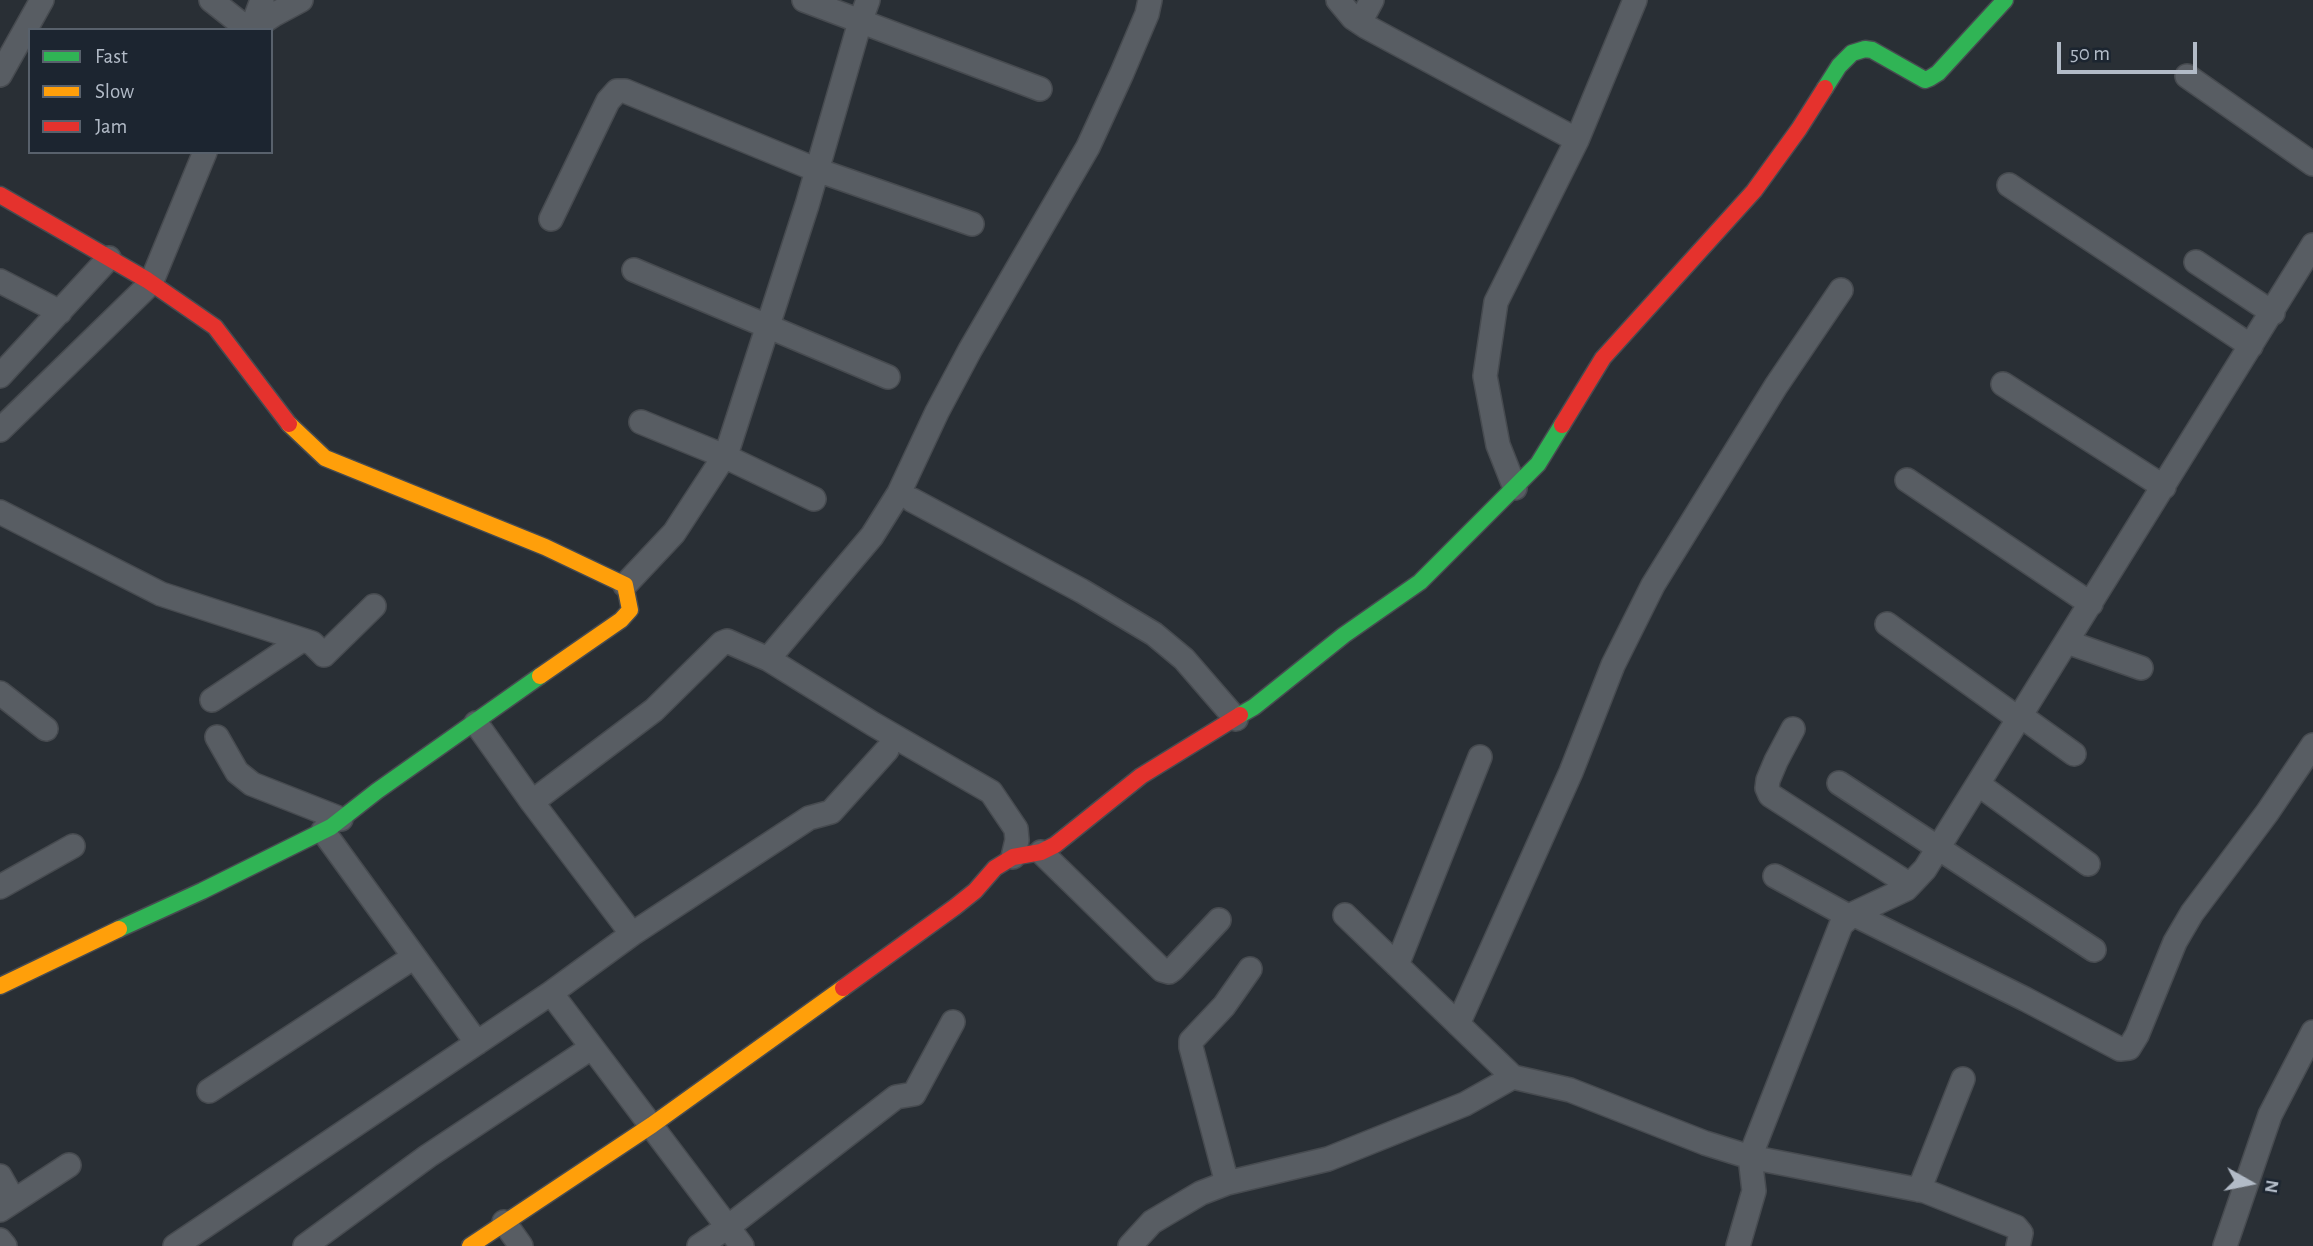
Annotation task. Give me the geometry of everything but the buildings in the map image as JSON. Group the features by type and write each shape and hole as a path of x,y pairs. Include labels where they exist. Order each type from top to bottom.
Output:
{"street":[{"path":"0,75 43,0"},
{"path":"211,0 247,28"},
{"path":"251,28 262,0"},
{"path":"253,28 301,0"},
{"path":"804,0 1040,89"},
{"path":"625,585 674,533 724,456 817,170 868,0"},
{"path":"768,659 872,536 900,493 937,412 970,350 1088,147 1147,14 1150,0"},
{"path":"1338,0 1353,18 1577,141"},
{"path":"1360,22 1372,0"},
{"path":"1515,488 1498,445 1485,376 1496,302 1577,141 1635,0"},
{"path":"470,1246 652,1125 955,907 975,891 995,868 1013,857 1041,852 1055,845 1141,776 1236,719 1344,635 1420,582 1538,464 1603,358 1754,191 1799,129 1839,66 1852,53 1872,50 1925,79 1930,78 1938,73 2005,0"},
{"path":"2186,76 2313,164"},
{"path":"551,219 608,101 617,91 625,91 817,170 972,224"},
{"path":"0,430 151,283 204,154"},
{"path":"2009,185 2251,346"},
{"path":"0,195 151,283 215,327 293,429 325,458 545,547 625,585"},
{"path":"1738,1246 1754,1191 1750,1157 1841,925 1851,916 1906,889 1926,869 2313,245"},
{"path":"4,366 60,312 109,258"},
{"path":"2196,262 2273,313"},
{"path":"634,270 888,377"},
{"path":"0,281 60,312"},
{"path":"1458,1024 1571,772 1613,665 1653,585 1776,386 1841,290"},
{"path":"2003,384 2164,486"},
{"path":"641,422 724,456 814,499"},
{"path":"1907,480 2091,604"},
{"path":"912,500 1082,591 1154,634 1184,659 1236,719"},
{"path":"0,512 161,594 312,643 324,655 374,606"},
{"path":"0,986 202,891 332,825 621,620 630,610 625,585"},
{"path":"1887,624 2074,754"},
{"path":"212,700 302,640"},
{"path":"532,802 654,710 727,641 768,659 991,792 1016,829 1017,840 1013,857"},
{"path":"2067,642 2141,668"},
{"path":"0,692 46,729"},
{"path":"475,723 632,934"},
{"path":"1793,729 1768,780 1770,795 1910,885"},
{"path":"217,737 237,772 252,784 332,825 414,957 477,1043"},
{"path":"1775,876 1851,916 2025,999 2120,1049 2129,1048 2137,1035 2175,942 2192,913 2267,813 2313,745"},
{"path":"175,1246 551,993 632,934 808,818 831,812 887,750"},
{"path":"1397,965 1480,757"},
{"path":"1839,783 2094,950"},
{"path":"1978,783 2088,863"},
{"path":"0,887 73,846"},
{"path":"1041,852 1162,970 1169,972 1173,969 1219,920"},
{"path":"1345,915 1513,1077 1570,1090 1705,1143 1750,1157 1919,1190 2016,1227 2021,1233 2018,1246"},
{"path":"209,1091 414,957"},
{"path":"1227,1183 1191,1041 1224,1006 1250,969"},
{"path":"551,993 742,1246"},
{"path":"699,1246 729,1227 896,1097 914,1094 953,1022"},
{"path":"2225,1246 2270,1115 2313,1032"},
{"path":"305,1246 428,1156 591,1048"},
{"path":"1130,1246 1152,1222 1201,1193 1227,1183 1328,1159 1465,1104 1513,1077"},
{"path":"1919,1190 1963,1079"},
{"path":"0,1177 7,1205 69,1165"},
{"path":"504,1222 521,1246"},
{"path":"0,1240 5,1246"}],"traffic: fast":[{"path":"1825,88 1839,66 1852,53 1865,49 1872,50 1925,80 1930,78 1938,73 2005,0"},
{"path":"1240,715 1254,707 1344,635 1420,582 1538,464 1562,425"},
{"path":"119,929 331,827 377,791 540,676"}],"traffic: slow":[{"path":"289,424 325,458 545,547 625,585 630,610 621,620 540,676"},
{"path":"0,986 119,929"},
{"path":"470,1246 652,1125 843,988"}],"traffic: jam":[{"path":"1562,425 1603,358 1754,191 1825,88"},
{"path":"0,195 147,280 215,327 289,424"},
{"path":"843,988 955,907 975,891 995,868 1013,857 1041,852 1055,845 1141,776 1240,715"}]}
